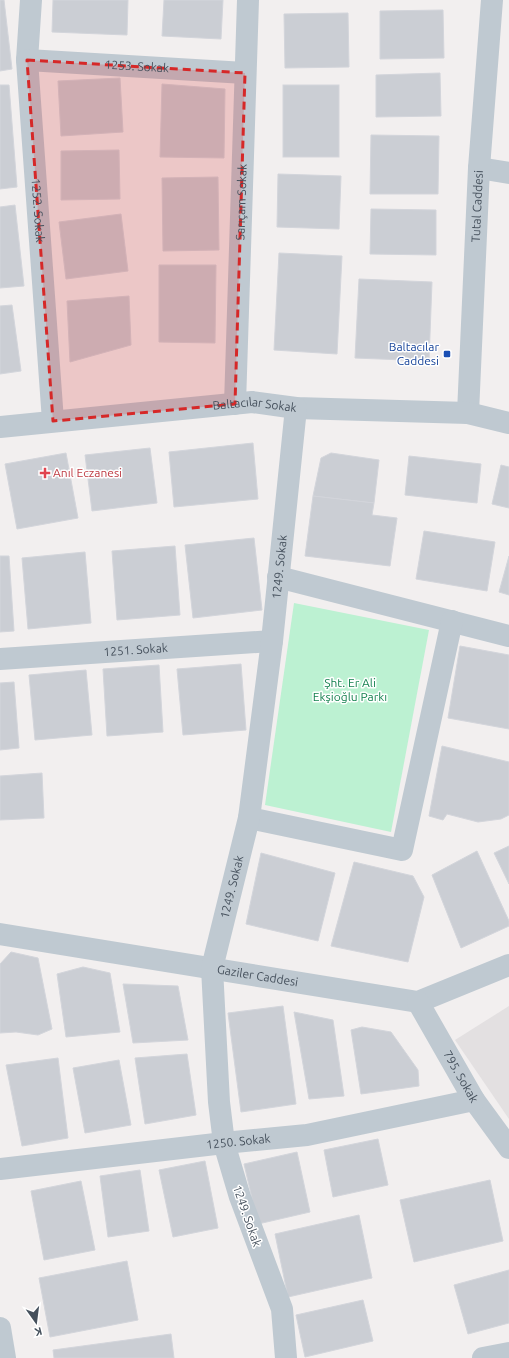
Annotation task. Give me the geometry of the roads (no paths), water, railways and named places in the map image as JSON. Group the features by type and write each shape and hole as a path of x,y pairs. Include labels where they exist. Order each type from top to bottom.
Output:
{"street":[{"name":"1252. Sokak","path":"31,0 27,60 53,421"},
{"name":"Sarıçam Sokak","path":"235,404 248,0"},
{"name":"Tutal Caddesi","path":"468,414 479,168 492,0"},
{"name":"1253. Sokak","path":"27,60 245,74"},
{"path":"479,168 509,173"},
{"name":"Baltacılar Sokak","path":"0,427 252,402 296,408 468,414 509,423"},
{"name":"1249. Sokak","path":"286,1358 282,1309 240,1197 224,1143 219,1102 212,968 249,818 272,641 296,408"},
{"path":"278,577 509,636"},
{"path":"249,818 402,850 452,621"},
{"name":"1251. Sokak","path":"0,659 272,641"},
{"name":"Gaziler Caddesi","path":"0,934 418,1002"},
{"path":"418,1002 509,965"},
{"name":"795. Sokak","path":"418,1002 474,1100 509,1148"},
{"name":"1250. Sokak","path":"0,1169 307,1135 474,1100"},
{"path":"0,1328 5,1358"},
{"path":"483,1358 509,1353"}],"place":[{"name":"Baltacılar Caddesi","path":"447,354"},
{"name":"Anıl Eczanesi","path":"45,473"}],"park label":[{"name":"Şht. Er Ali Ekşioğlu Parkı","path":"350,690"}]}
